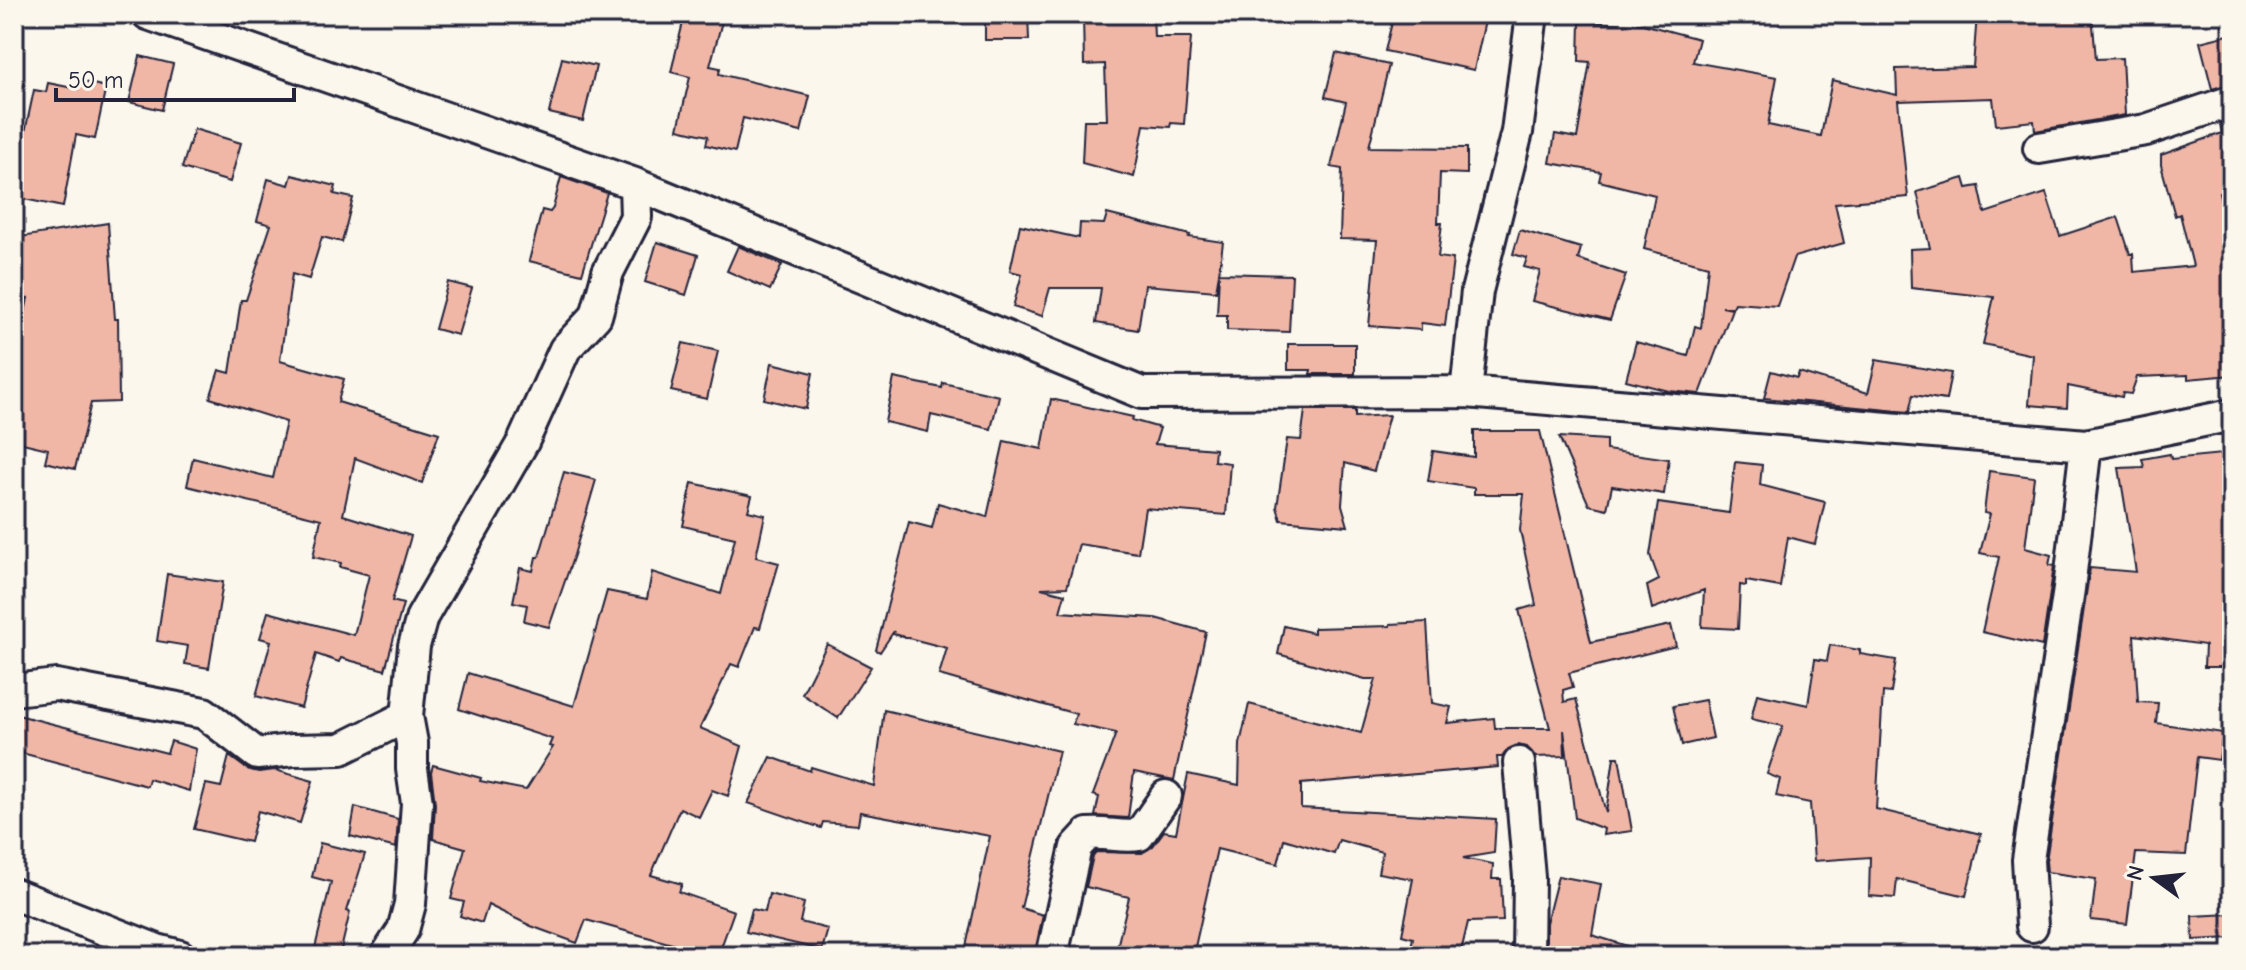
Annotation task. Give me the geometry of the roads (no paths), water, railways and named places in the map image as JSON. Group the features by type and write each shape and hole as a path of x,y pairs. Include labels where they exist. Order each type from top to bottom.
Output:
{"street":[{"path":"148,14 635,184 1142,393 1466,392 2086,445 2232,415"},
{"path":"1466,392 1477,291 1517,132 1532,14"},
{"path":"2039,148 2146,130 2232,101"},
{"path":"386,956 403,930 410,904 417,803 407,716 414,646 422,617 523,442 565,349 596,316 608,272 636,217 635,184"},
{"path":"2032,926 2028,860 2069,589 2086,445"},
{"path":"14,690 56,685 204,713 257,754 341,749 407,716"},
{"path":"1519,763 1529,877 1528,956"},
{"path":"1052,956 1076,847 1088,834 1107,832 1126,838 1139,835 1166,796"},
{"path":"14,894 157,950 180,956"}]}
